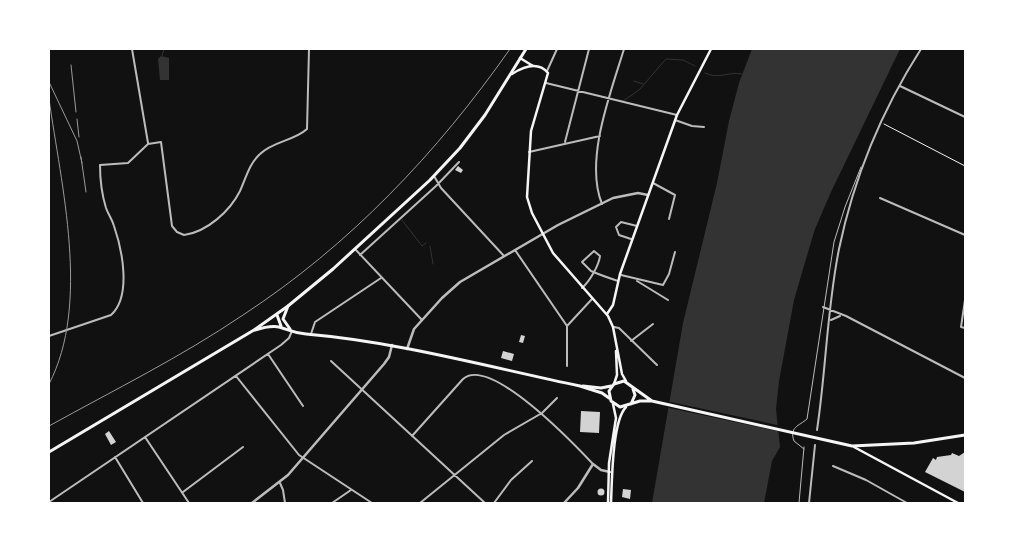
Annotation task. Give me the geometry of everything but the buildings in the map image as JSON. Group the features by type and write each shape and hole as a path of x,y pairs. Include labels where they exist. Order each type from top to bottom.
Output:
{"main road":[{"path":"49,452 254,330 288,306 355,249 434,176 473,132 526,49"},
{"path":"607,314 614,305 620,274 675,120 711,49"},
{"path":"519,60 526,66"},
{"path":"519,60 547,71 549,74 534,120 529,152 527,197 543,235 557,258 607,314 613,327 617,375 609,391 609,398"},
{"path":"509,76 526,66 533,66"},
{"path":"284,321 288,306"},
{"path":"277,315 292,331"},
{"path":"277,315 282,326"},
{"path":"254,330 273,325 282,326 292,331 350,338 580,386 602,393 613,404 616,418 610,472 610,503"},
{"path":"616,349 622,374 627,382 652,401"},
{"path":"580,386 601,388 627,382"},
{"path":"610,472 619,420 626,407 634,398 633,388"},
{"path":"630,404 652,401 852,446 958,503"},
{"path":"613,404 626,407"},
{"path":"852,446 914,443 965,435"}],"street":[{"path":"132,49 148,144"},
{"path":"49,336 107,317 116,310 124,292 116,236 105,204 100,165 130,162 148,144 161,142 172,226 182,234 190,234 212,222 231,207 251,166 261,153 299,135 307,128 309,49"},
{"path":"547,71 557,49"},
{"path":"565,142 589,49"},
{"path":"602,204 597,187 595,169 600,136 624,49"},
{"path":"799,503 804,448 794,441 792,433 796,426 807,419 823,307 836,235 880,122 921,49"},
{"path":"546,83 677,115"},
{"path":"899,86 965,117"},
{"path":"675,120 692,126 704,127"},
{"path":"529,152 565,142 600,136"},
{"path":"360,255 438,184 459,162"},
{"path":"817,430 839,249 861,167"},
{"path":"434,176 438,184 504,256"},
{"path":"652,182 675,195 669,219"},
{"path":"407,349 412,333 454,286 562,223 602,204 621,196 641,193 648,195"},
{"path":"880,198 965,235"},
{"path":"632,240 619,235 616,227 621,222 637,226"},
{"path":"355,249 422,320"},
{"path":"515,250 567,326 567,366"},
{"path":"582,288 593,272 600,257 594,250 582,262 593,272 618,281"},
{"path":"620,274 663,285 675,252"},
{"path":"311,334 315,322 381,278"},
{"path":"635,279 668,300"},
{"path":"567,326 592,298"},
{"path":"965,300 960,327 965,328"},
{"path":"823,307 965,378"},
{"path":"830,320 842,316"},
{"path":"632,341 652,324"},
{"path":"613,327 619,328 656,365"},
{"path":"49,502 268,354 287,340 292,331"},
{"path":"252,503 280,482 302,458 387,360 392,346"},
{"path":"268,354 303,406"},
{"path":"331,361 485,503"},
{"path":"412,436 466,376 473,375 490,379 523,398 542,413 600,470 610,472"},
{"path":"236,376 302,458 372,503"},
{"path":"420,503 509,431 542,413 557,398"},
{"path":"145,437 190,503"},
{"path":"809,503 815,444"},
{"path":"182,493 243,447"},
{"path":"115,457 143,503"},
{"path":"494,503 509,483 532,461"},
{"path":"564,503 578,488 593,464"},
{"path":"833,466 866,480 901,502 907,503"},
{"path":"280,482 285,503"},
{"path":"332,503 351,490"}],"path":[{"path":"880,122 965,166"}],"shaded area":[{"path":"752,49 900,49 831,192 815,229 806,259 794,300 779,381 776,409 780,447 772,461 764,503 652,503 683,323 717,183 729,121 739,83"},
{"path":"161,56 169,58 169,80 160,80 158,59"}],"pier":[{"path":"666,401 782,426 782,432 665,407"}],"waterway":[{"path":"162,56 164,49"},
{"path":"616,49 621,50"},
{"path":"619,100 623,101 639,90 666,59 683,60 695,66"},
{"path":"705,73 715,76 742,74"},
{"path":"634,81 643,84"},
{"path":"402,220 422,246 426,243"},
{"path":"430,246 433,264"}],"railway":[{"path":"49,426 172,359 220,330 282,288 320,259 389,195 422,160 453,125 510,49"},
{"path":"71,65 76,112"},
{"path":"49,82 77,141 82,163"},
{"path":"49,99 65,206 71,281 68,318 62,352 49,384"},
{"path":"77,119 79,137"},
{"path":"81,157 86,192"}]}
